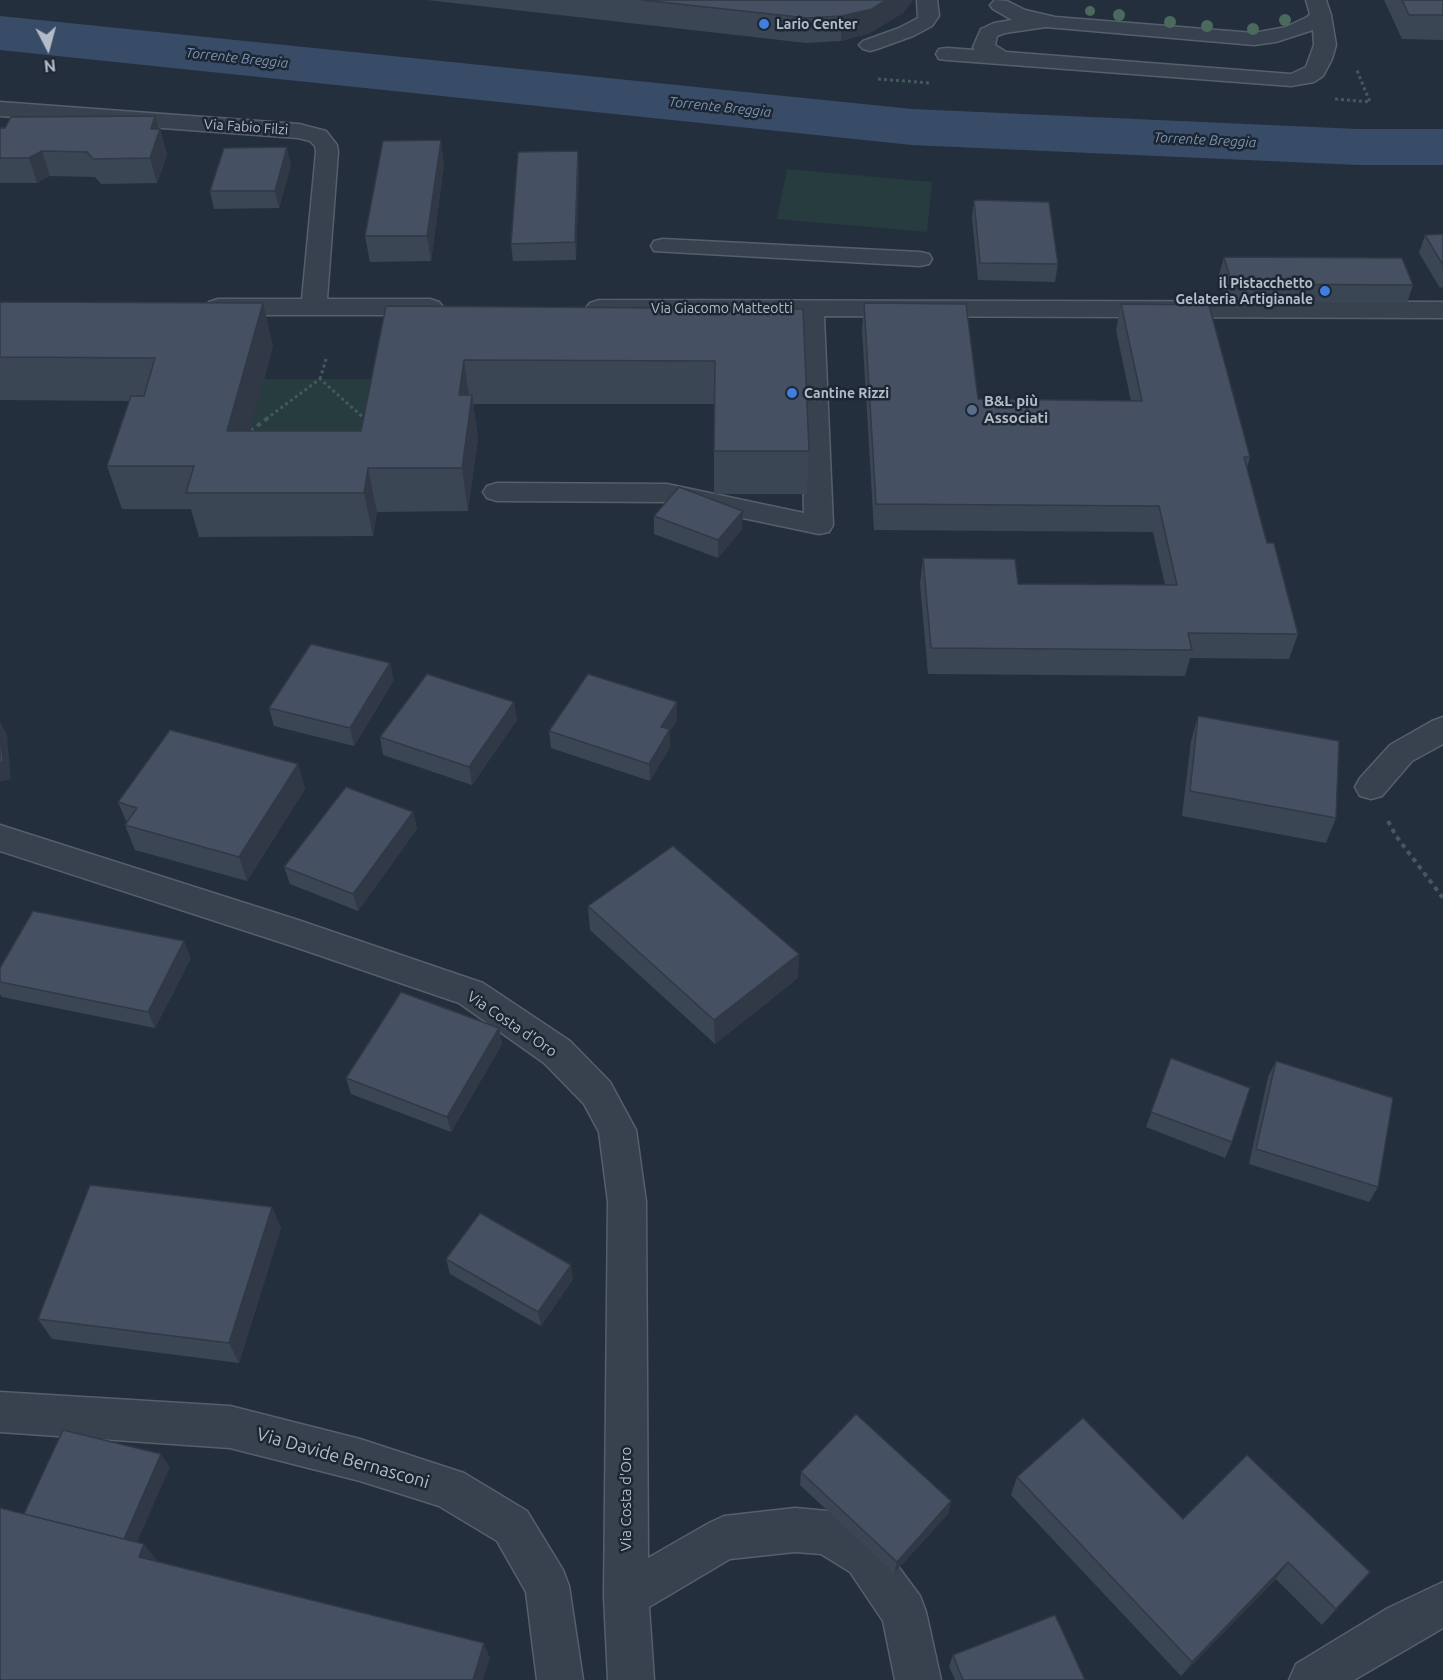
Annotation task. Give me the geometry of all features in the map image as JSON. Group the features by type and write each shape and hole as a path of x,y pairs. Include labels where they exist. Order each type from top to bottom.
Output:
{"street":[{"path":"870,45 906,32 925,22 929,16 927,0"},
{"path":"1006,59 994,56 984,47 1001,2 1018,15 1055,22 1254,39 1280,35 1307,35 1325,45"},
{"path":"1055,22 1019,24 988,33 965,48 947,54 1291,80 1306,77 1315,71 1325,45 1318,7"},
{"path":"1280,35 1304,27 1318,7"},
{"name":"Via Fabio Filzi","path":"0,109 299,131 318,136 326,145 327,152 314,307"},
{"path":"663,246 832,287 920,260"},
{"path":"497,492 667,493 819,525 832,287"},
{"name":"Via Giacomo Matteotti","path":"573,308 832,287 1443,310"},
{"path":"198,307 456,307"},
{"path":"1371,787 1401,753 1443,729"},
{"name":"Via Costa d'Oro","path":"0,838 471,993 557,1052 597,1093 617,1130 627,1202 626,1596"},
{"name":"Via Davide Bernasconi","path":"0,1412 230,1427 360,1460 449,1488 512,1526 547,1586 560,1680"},
{"path":"631,1680 626,1596 724,1538 795,1530 828,1533 865,1557 904,1612 918,1680"},
{"path":"1312,1680 1404,1624 1443,1604"}],"path":[{"path":"320,379 377,430 300,475 250,431 320,379 327,356"},
{"path":"1371,787 1396,836 1443,898"}],"green space":[{"path":"787,169 932,182 927,232 777,219"},
{"path":"264,379 387,379 369,475 239,475"}],"building":[{"path":"642,0 886,0 872,9 842,16 807,18"},
{"path":"1402,0 1443,0 1443,15 1409,15"},
{"path":"155,116 151,129 160,129 150,158 93,159 87,152 42,151 29,158 0,158 0,128 5,128 11,117"},
{"path":"441,140 427,236 365,236 383,141"},
{"path":"287,147 275,191 210,191 224,148"},
{"path":"578,151 575,242 511,244 518,152"},
{"path":"974,200 1049,202 1058,264 980,263"},
{"path":"1443,234 1443,265 1425,235"},
{"path":"1224,257 1402,258 1413,285 1232,284"},
{"path":"0,302 263,303 227,431 361,431 386,306 803,309 809,451 714,451 715,361 464,360 459,395 472,395 462,468 368,468 364,493 186,493 194,466 107,466 131,396 144,396 155,358 0,357"},
{"path":"864,303 966,304 978,399 1142,401 1121,304 1209,305 1250,457 1244,457 1267,543 1274,543 1298,634 1188,633 1192,650 931,648 923,558 1015,559 1018,584 1177,585 1159,506 876,504"},
{"path":"679,487 743,511 718,540 654,516"},
{"path":"311,644 390,663 350,728 269,708"},
{"path":"427,674 514,702 469,767 380,737"},
{"path":"588,674 677,702 661,727 670,729 649,764 549,731"},
{"path":"1198,716 1339,741 1336,818 1190,791"},
{"path":"170,730 298,764 239,857 125,825 137,808 118,802"},
{"path":"0,731 3,762 0,763"},
{"path":"346,787 413,812 353,894 284,867"},
{"path":"673,846 799,954 714,1020 588,906"},
{"path":"33,911 184,941 148,1012 0,982 0,968"},
{"path":"401,992 499,1028 447,1117 346,1078"},
{"path":"1171,1058 1250,1088 1232,1142 1151,1112"},
{"path":"1276,1061 1393,1098 1378,1187 1256,1149"},
{"path":"90,1185 272,1207 229,1343 38,1319"},
{"path":"480,1213 571,1265 538,1312 446,1259"},
{"path":"856,1414 951,1501 897,1562 801,1472"},
{"path":"1083,1418 1183,1519 1247,1455 1370,1572 1336,1609 1288,1562 1192,1662 1017,1477"},
{"path":"63,1430 161,1454 124,1539 24,1514"},
{"path":"0,1508 144,1544 139,1557 484,1643 473,1680 0,1680"},
{"path":"1055,1615 1085,1680 963,1680 953,1655"}],"waterway":[{"name":"Torrente Breggia","path":"0,33 912,127 1358,147 1443,147"}],"place":[{"name":"Lario Center","path":"764,24"},
{"name":"il Pistacchetto Gelateria Artigianale","path":"1325,291"},
{"name":"Cantine Rizzi","path":"792,393"},
{"name":"B&L più Associati","path":"972,410"}]}
